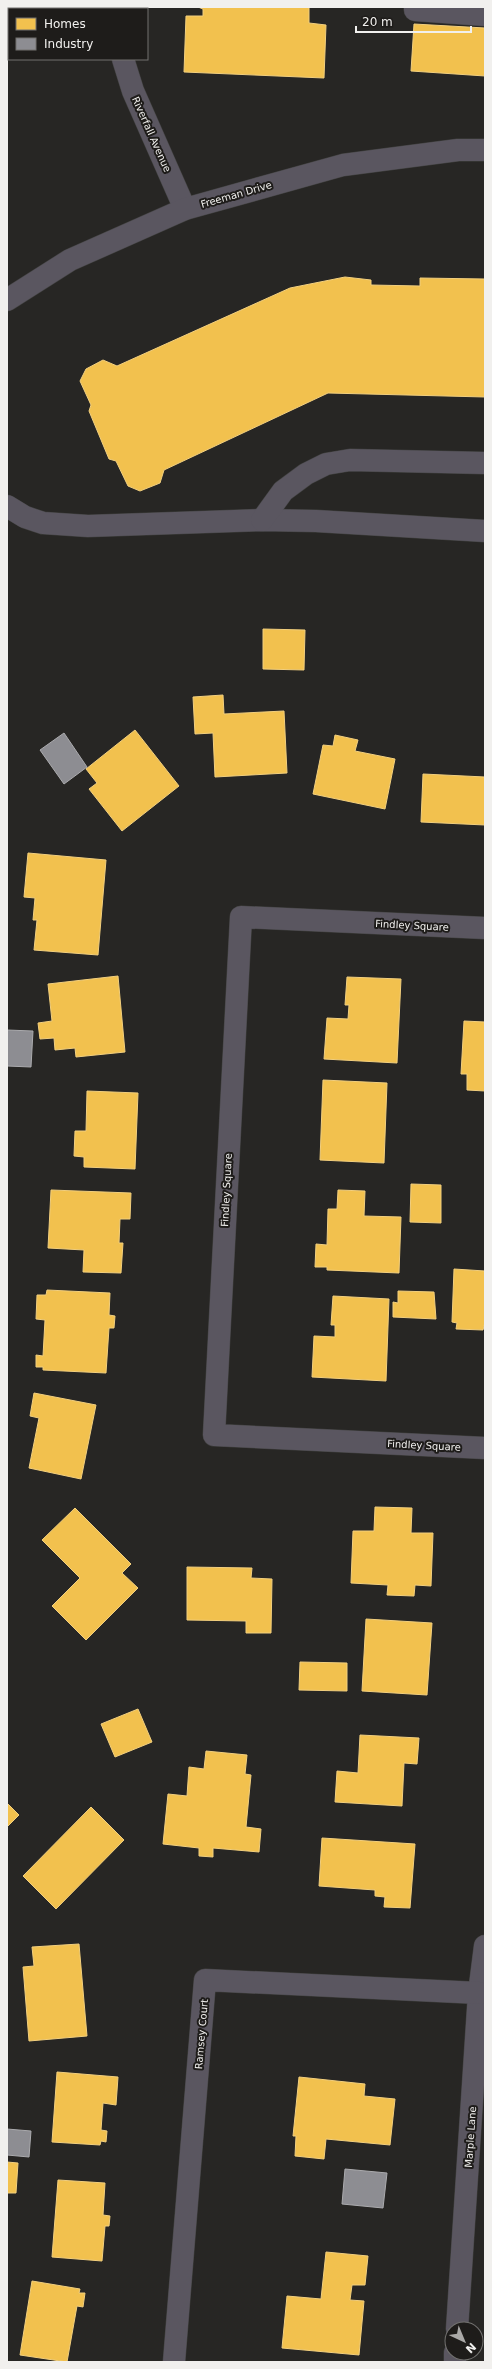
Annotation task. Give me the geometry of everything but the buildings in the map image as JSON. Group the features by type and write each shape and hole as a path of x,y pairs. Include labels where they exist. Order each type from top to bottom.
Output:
{"street":[{"path":"415,7 415,10 485,15"},
{"name":"Riverfall Avenue","path":"123,60 133,91 185,208"},
{"name":"Freeman Drive","path":"7,300 70,260 185,208 343,165 458,150 485,150"},
{"path":"262,520 283,491 306,474 326,464 350,460 485,463"},
{"path":"7,506 25,517 43,523 88,526 262,520 316,521 485,531"},
{"name":"Findley Square","path":"485,928 240,917 214,1435 485,1448"},
{"name":"Marple Lane","path":"458,2321 479,1993 485,1946"},
{"name":"Ramsey Court","path":"174,2362 205,1980 479,1993"}]}
